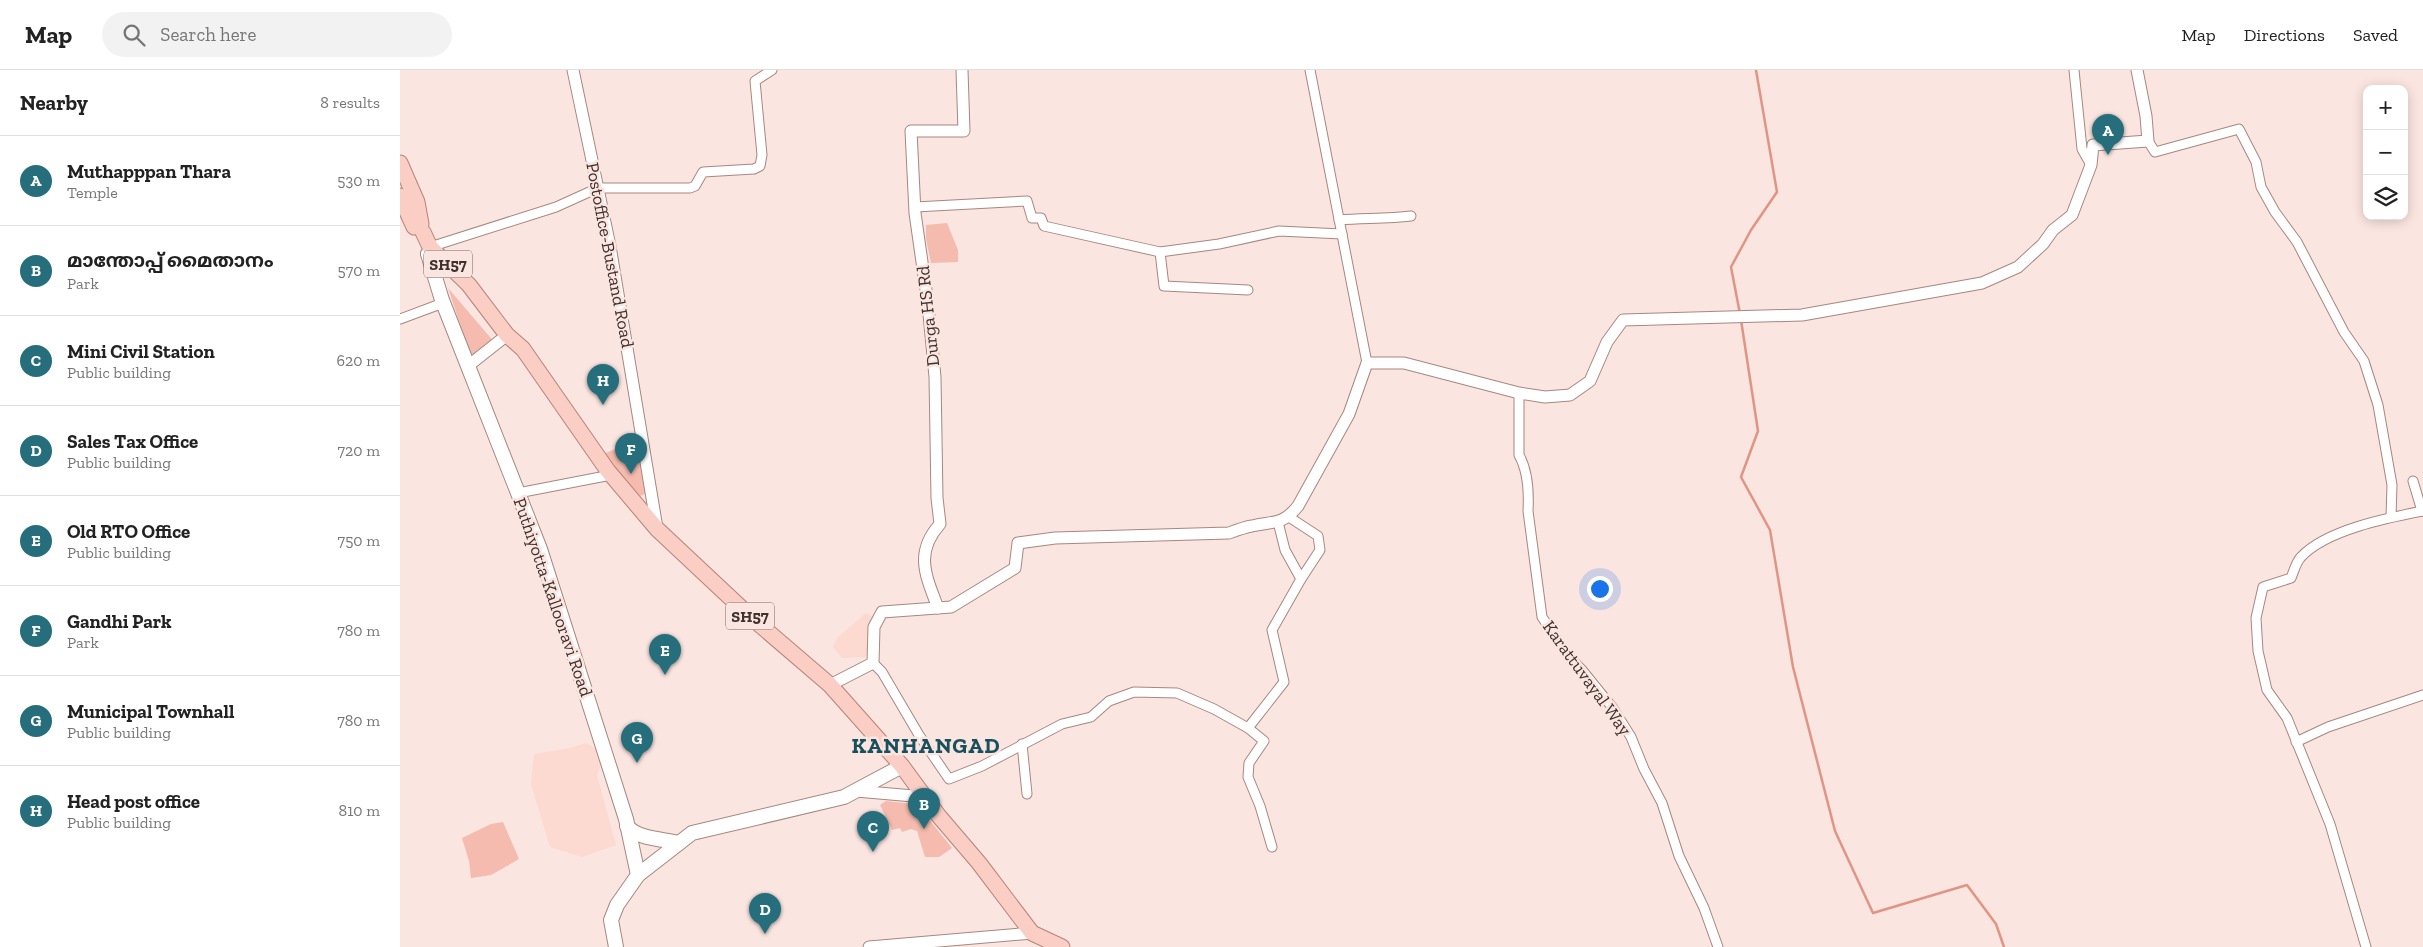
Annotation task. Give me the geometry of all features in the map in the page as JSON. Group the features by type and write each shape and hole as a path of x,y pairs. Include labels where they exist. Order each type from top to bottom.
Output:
{"main road":[{"name":"SH57","path":"400,163 416,202 419,229 431,250 465,293 475,294 507,335 523,349 611,475 657,529 753,618 830,685 902,766 925,798 979,863 1032,933 1062,947"},
{"path":"400,196 419,229"},
{"name":"Puthiyotta-Kallooravi Road","path":"431,250 443,303 518,493 554,592 627,826 638,875"},
{"path":"616,947 610,920 617,905 638,875 692,833 844,797 902,766"},
{"path":"627,826 632,832 643,836 679,843"}],"street":[{"name":"Postoffice-Bustand Road","path":"573,70 625,330 657,529"},
{"path":"431,250 556,208 598,188 690,188 695,186 704,172 754,169 760,166 762,155 755,81 772,70"},
{"name":"Durga HS Rd","path":"938,608 928,581 923,554 930,535 940,524 937,498 934,377 928,304 915,207 911,131 964,131 962,70"},
{"path":"1272,847 1260,806 1248,777 1249,763 1264,741 1248,728 1214,709 1178,693 1134,692 1109,701 1091,718 1062,724 982,766 949,779 919,735 882,672 873,663 874,627 882,612 951,607 1015,568 1018,543 1054,538 1229,533 1252,526 1278,522 1289,517 1298,506 1349,414 1367,364 1310,70"},
{"path":"2074,70 2082,149 2090,165"},
{"path":"2137,70 2146,116 2148,141 2155,152 2240,129 2256,162 2261,187 2275,212 2297,242 2344,332 2364,361 2378,406 2392,485 2391,517"},
{"path":"1367,364 1404,364 1519,393 1545,397 1570,395 1590,381 1607,342 1623,320 1802,315 1982,283 2018,267 2043,244 2053,230 2072,215 2090,165 2093,145 2148,141"},
{"path":"915,207 1027,201 1032,218 1041,218 1044,226 1160,252 1219,244 1279,231 1342,234"},
{"path":"1339,220 1374,216 1386,219 1411,216"},
{"path":"1160,252 1164,286 1248,290"},
{"path":"400,319 443,303"},
{"path":"468,366 507,335"},
{"name":"Karattuvayal Way","path":"1519,393 1519,455 1523,462 1529,495 1528,511 1542,617 1569,657 1612,707 1631,736 1644,769 1662,803 1679,856 1704,908 1718,947"},
{"path":"518,493 611,475"},
{"path":"2366,947 2330,824 2287,718 2267,690 2258,651 2256,618 2263,587 2291,578 2300,558 2330,536 2391,517 2422,511 2413,481"},
{"path":"1248,728 1284,682 1272,630 1320,550 1318,536 1289,517"},
{"path":"1278,522 1285,550 1301,579"},
{"path":"830,685 873,663"},
{"path":"2296,742 2328,727 2423,696"},
{"path":"1022,744 1027,794"},
{"path":"856,790 925,798"},
{"path":"869,947 1032,933"}],"shaded area":[{"path":"947,223 958,250 958,262 931,263 926,239 926,225"},
{"path":"448,288 495,343 471,357"},
{"path":"638,440 645,494 640,496 603,454"},
{"path":"866,613 872,616 866,657 842,658 833,647 837,638"},
{"path":"586,743 605,754 597,775 616,845 582,857 550,847 531,784 534,754 570,748"},
{"path":"886,801 913,804 924,813 952,848 939,857 925,857 917,831 911,829 902,832 900,828 892,830 880,805"},
{"path":"503,822 519,859 491,875 471,878 469,861 462,838 491,824"}],"waterway":[{"path":"1740,314 1731,267 1751,230 1777,192 1756,70"},
{"path":"1741,320 1758,431 1741,477 1770,530 1793,667 1835,831 1873,913 1967,885 1996,924 2004,947"}],"place":[{"name":"Muthapppan Thara","path":"2108,155"},
{"name":"Head post office","path":"603,405"},
{"name":"Gandhi Park","path":"631,474"},
{"name":"Old RTO Office","path":"665,675"},
{"name":"Municipal Townhall","path":"637,763"},
{"name":"മാന്തോപ്പ് മൈതാനം","path":"924,829"},
{"name":"Mini Civil Station","path":"873,852"},
{"name":"Sales Tax Office","path":"765,934"}],"district":[{"name":"KANHANGAD","path":"926,745"}]}
